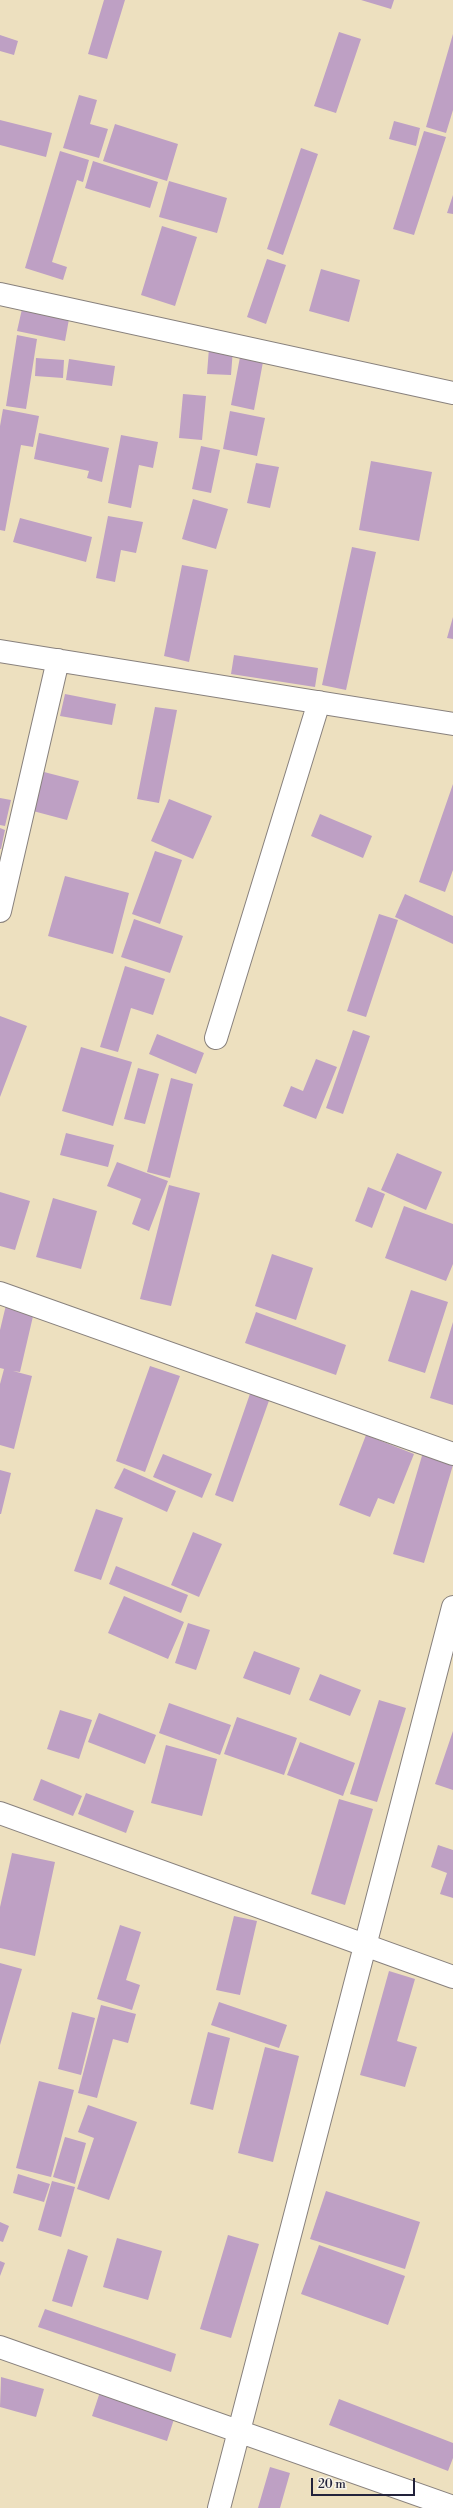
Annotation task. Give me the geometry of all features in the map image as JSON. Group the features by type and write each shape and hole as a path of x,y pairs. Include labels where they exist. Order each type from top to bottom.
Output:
{"street":[{"path":"0,294 453,393"},
{"path":"0,651 453,724"},
{"path":"0,911 58,660"},
{"path":"216,1038 319,702"},
{"path":"0,1293 453,1454"},
{"path":"219,2508 453,1607"},
{"path":"0,1813 453,1978"},
{"path":"0,2346 238,2432 453,2507"}],"building":[{"path":"104,0 125,0 107,59 88,54"},
{"path":"361,0 394,0 391,9"},
{"path":"339,32 361,39 336,113 314,106"},
{"path":"453,34 453,110 446,133 426,127"},
{"path":"0,35 18,41 14,55 0,51"},
{"path":"79,95 97,100 90,124 108,129 99,158 63,148"},
{"path":"0,120 52,133 46,157 0,145"},
{"path":"394,121 420,128 416,146 389,139"},
{"path":"115,124 178,144 167,181 103,161"},
{"path":"424,131 446,137 414,235 393,229"},
{"path":"301,148 318,154 283,255 267,249"},
{"path":"60,151 89,160 83,182 77,180 52,262 67,267 63,280 25,268"},
{"path":"93,161 158,182 150,208 85,188"},
{"path":"169,181 227,198 217,233 159,217"},
{"path":"453,195 453,214 447,213"},
{"path":"162,226 197,237 175,306 141,295"},
{"path":"267,259 286,265 266,324 247,317"},
{"path":"321,269 360,280 349,322 309,311"},
{"path":"22,309 69,319 65,341 17,331"},
{"path":"17,335 37,339 26,409 6,406"},
{"path":"209,348 233,349 231,375 207,374"},
{"path":"240,357 263,362 254,410 231,405"},
{"path":"36,358 64,360 63,378 35,376"},
{"path":"69,359 115,366 112,386 66,380"},
{"path":"183,394 206,396 202,440 179,438"},
{"path":"3,409 39,416 33,447 21,445 5,531 0,530 0,426"},
{"path":"230,411 265,418 257,456 223,449"},
{"path":"39,433 109,448 102,482 87,478 89,471 34,459"},
{"path":"121,435 158,442 153,468 139,465 131,508 108,503"},
{"path":"201,446 220,450 211,493 192,489"},
{"path":"371,461 432,472 419,541 359,530"},
{"path":"256,463 279,467 270,508 247,503"},
{"path":"193,499 228,509 216,549 182,539"},
{"path":"108,516 143,522 136,553 121,550 115,582 96,578"},
{"path":"20,518 92,537 86,562 13,542"},
{"path":"352,547 376,552 346,690 322,685"},
{"path":"182,565 208,570 189,662 164,656"},
{"path":"453,617 453,639 447,638"},
{"path":"234,655 318,668 315,687 231,674"},
{"path":"65,694 116,704 112,725 60,716"},
{"path":"155,707 177,710 159,803 137,799"},
{"path":"44,772 79,781 67,820 33,811"},
{"path":"453,784 453,870 445,892 419,882"},
{"path":"0,798 11,800 5,826 0,825"},
{"path":"169,799 212,816 193,859 151,841"},
{"path":"320,814 372,836 363,858 311,836"},
{"path":"0,828 5,830 1,849 0,849"},
{"path":"155,851 182,860 160,924 132,914"},
{"path":"65,876 129,893 113,954 48,936"},
{"path":"405,894 453,916 453,944 395,917"},
{"path":"379,914 398,920 366,1017 347,1011"},
{"path":"134,919 183,936 170,973 121,957"},
{"path":"125,966 165,979 153,1015 131,1008 118,1052 100,1047"},
{"path":"0,1016 27,1026 0,1097"},
{"path":"353,1030 370,1036 343,1114 326,1108"},
{"path":"157,1034 204,1053 196,1074 149,1054"},
{"path":"81,1047 132,1062 113,1126 62,1111"},
{"path":"316,1059 337,1067 316,1119 283,1106 291,1086 303,1091"},
{"path":"138,1068 159,1074 145,1124 124,1119"},
{"path":"171,1078 193,1084 170,1178 147,1172"},
{"path":"66,1133 114,1145 108,1167 60,1155"},
{"path":"397,1153 442,1172 426,1210 381,1190"},
{"path":"117,1162 168,1181 149,1231 132,1224 141,1199 107,1186"},
{"path":"169,1185 200,1193 171,1306 140,1299"},
{"path":"368,1187 385,1194 372,1228 355,1221"},
{"path":"0,1192 30,1201 15,1250 0,1246"},
{"path":"53,1198 97,1211 81,1269 36,1257"},
{"path":"404,1206 453,1224 453,1264 446,1281 385,1258"},
{"path":"272,1254 313,1268 296,1320 255,1306"},
{"path":"411,1290 448,1302 425,1373 388,1361"},
{"path":"6,1305 34,1312 20,1372 13,1371 32,1376 14,1449 0,1445 0,1384 4,1369 0,1368 0,1330"},
{"path":"256,1312 346,1345 336,1375 245,1343"},
{"path":"453,1322 453,1405 430,1398"},
{"path":"150,1366 180,1376 145,1472 116,1461"},
{"path":"252,1388 271,1395 233,1502 215,1495"},
{"path":"366,1435 414,1454 394,1504 378,1498 370,1517 339,1505"},
{"path":"424,1449 453,1458 453,1465 424,1563 393,1554"},
{"path":"163,1454 212,1474 202,1498 153,1477"},
{"path":"124,1468 176,1491 167,1512 114,1488"},
{"path":"0,1470 11,1473 1,1514 0,1514"},
{"path":"96,1509 123,1518 101,1580 74,1571"},
{"path":"193,1532 222,1544 199,1597 171,1585"},
{"path":"116,1566 188,1595 181,1613 109,1584"},
{"path":"124,1596 184,1622 168,1659 108,1633"},
{"path":"188,1623 210,1630 196,1670 175,1663"},
{"path":"254,1651 300,1668 290,1695 243,1678"},
{"path":"320,1674 361,1690 350,1716 309,1700"},
{"path":"379,1700 406,1708 377,1802 350,1794"},
{"path":"169,1703 231,1725 220,1755 159,1733"},
{"path":"60,1710 92,1720 79,1759 47,1749"},
{"path":"99,1713 156,1735 145,1764 88,1742"},
{"path":"237,1717 297,1738 284,1775 224,1754"},
{"path":"453,1731 453,1790 435,1784"},
{"path":"300,1742 355,1763 343,1796 287,1775"},
{"path":"166,1745 217,1759 202,1816 151,1803"},
{"path":"41,1779 82,1796 73,1816 33,1800"},
{"path":"86,1793 134,1811 126,1833 78,1814"},
{"path":"339,1799 373,1809 345,1905 311,1894"},
{"path":"438,1845 453,1850 453,1898 440,1894 447,1873 431,1867"},
{"path":"12,1853 55,1862 35,1956 0,1948 0,1907"},
{"path":"234,1916 257,1921 240,1995 216,1990"},
{"path":"120,1925 141,1932 126,1980 140,1985 132,2010 97,1999"},
{"path":"0,1963 22,1969 0,2045"},
{"path":"389,1971 415,1979 397,2041 417,2047 405,2087 360,2075"},
{"path":"219,2002 287,2025 279,2048 211,2025"},
{"path":"101,2005 136,2014 128,2043 113,2039 97,2098 78,2093"},
{"path":"72,2012 95,2018 81,2075 58,2069"},
{"path":"208,2032 230,2038 213,2110 190,2104"},
{"path":"265,2047 299,2056 273,2162 238,2153"},
{"path":"39,2081 74,2090 51,2177 16,2168"},
{"path":"88,2105 137,2122 109,2200 77,2189 94,2138 78,2132"},
{"path":"65,2137 86,2143 75,2184 53,2177"},
{"path":"18,2174 50,2184 44,2202 13,2193"},
{"path":"52,2181 75,2187 61,2237 38,2230"},
{"path":"326,2191 420,2222 405,2269 310,2239"},
{"path":"0,2222 9,2226 3,2242 0,2241"},
{"path":"228,2235 259,2244 231,2338 200,2329"},
{"path":"117,2238 162,2251 148,2300 103,2287"},
{"path":"319,2245 405,2276 388,2325 301,2294"},
{"path":"68,2249 88,2256 72,2307 52,2301"},
{"path":"0,2261 5,2263 0,2276"},
{"path":"45,2309 176,2354 171,2372 38,2327"},
{"path":"1,2377 44,2389 36,2417 0,2407"},
{"path":"100,2392 175,2416 167,2441 92,2416"},
{"path":"339,2399 453,2443 453,2458 448,2471 329,2425"},
{"path":"270,2467 290,2473 280,2508 258,2508"}]}
